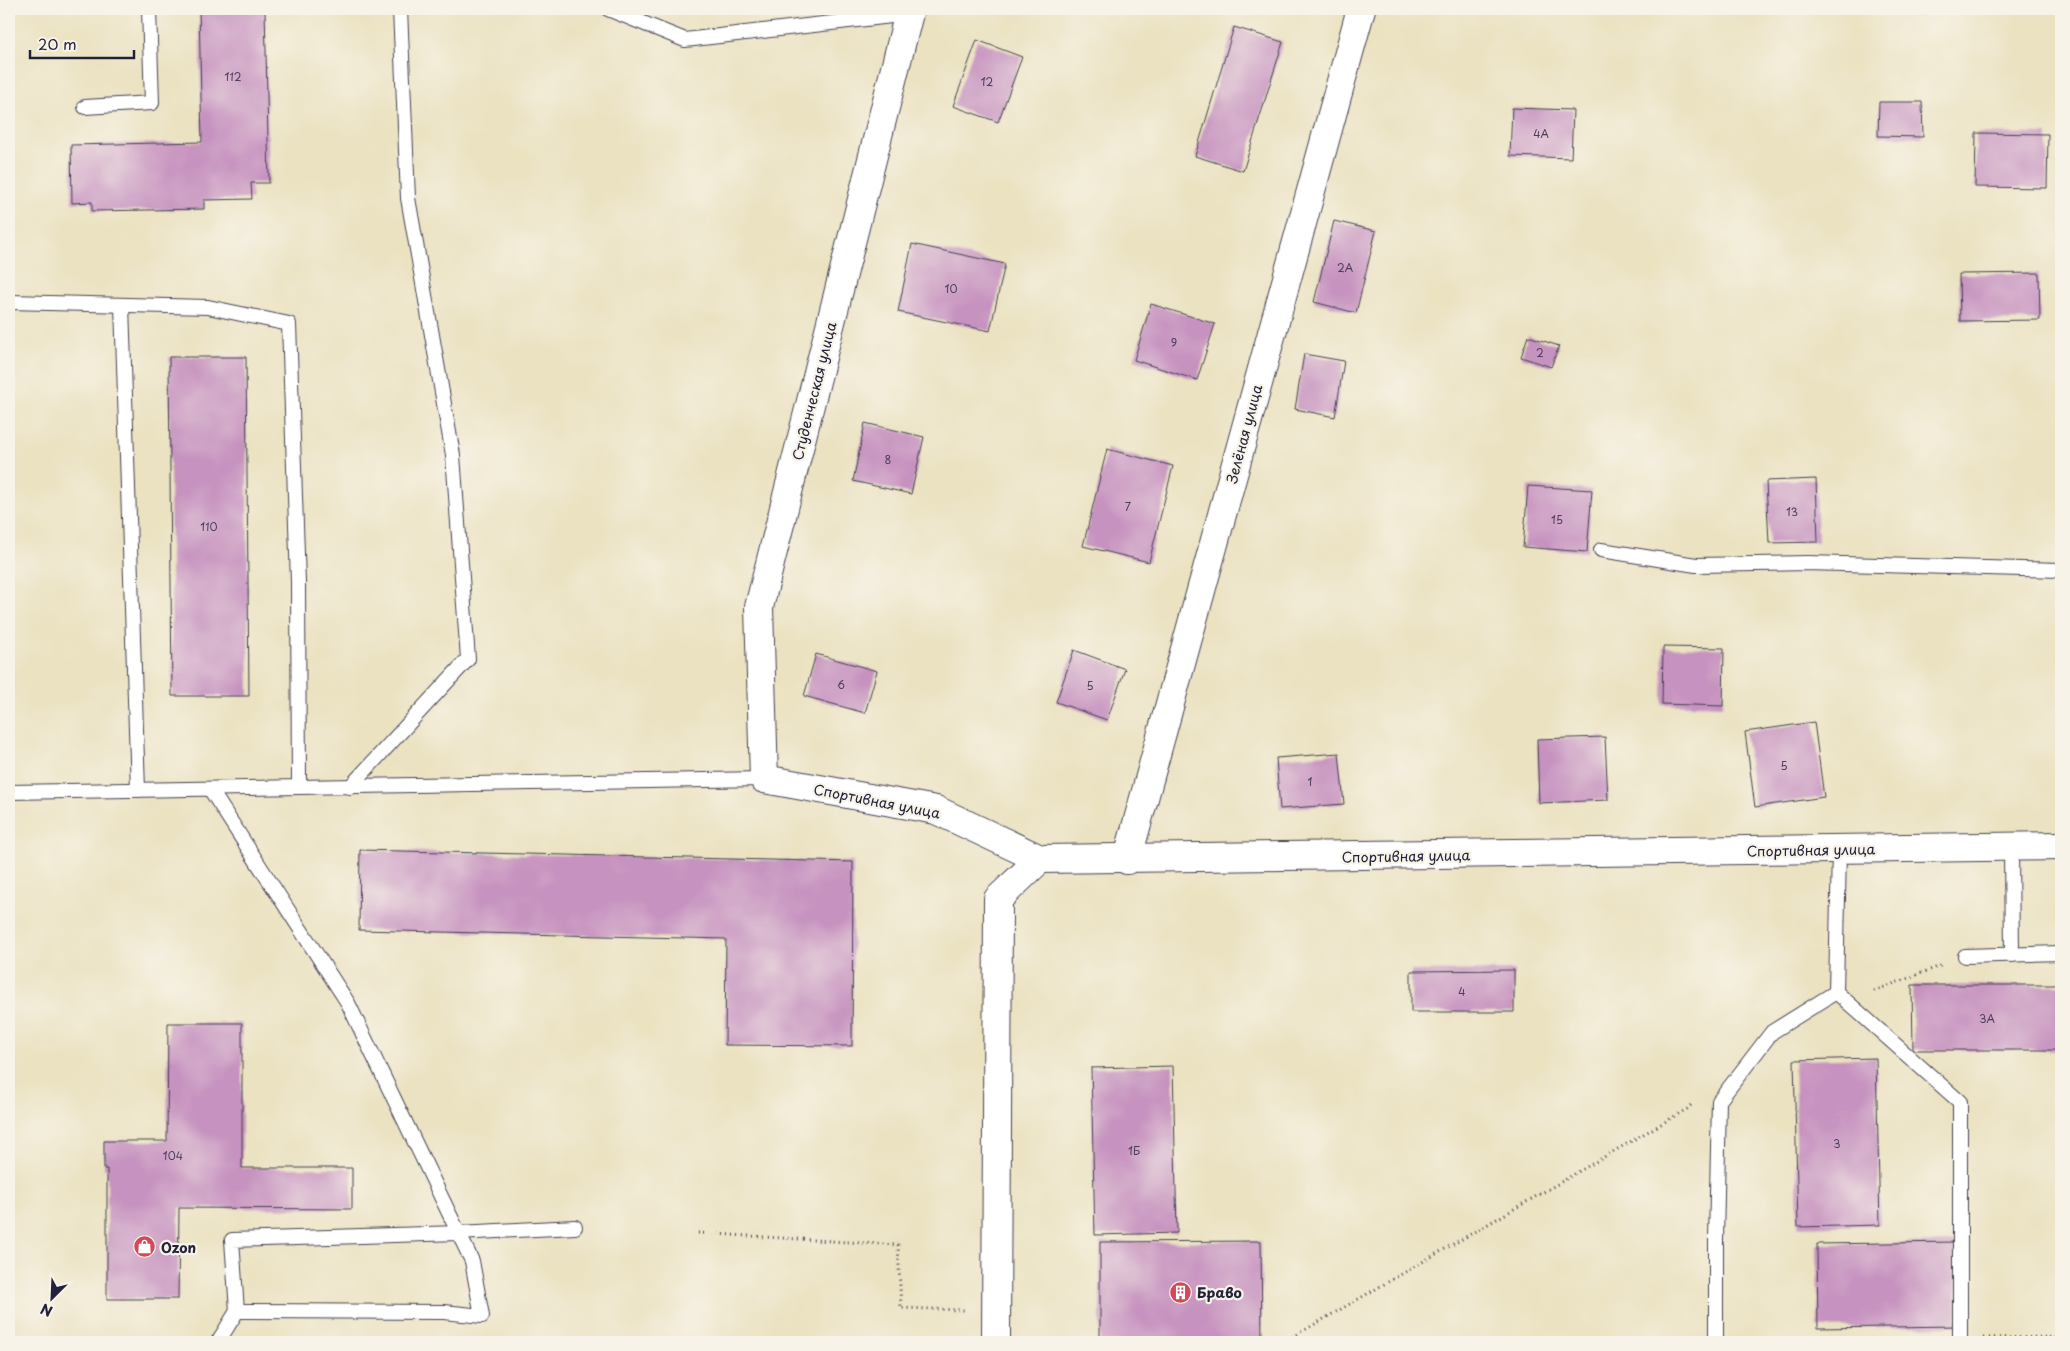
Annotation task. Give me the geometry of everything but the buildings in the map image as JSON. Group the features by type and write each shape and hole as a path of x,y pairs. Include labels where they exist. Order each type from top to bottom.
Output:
{"street":[{"name":"Зелёная улица","path":"1127,860 1360,9"},
{"name":"Студенческая улица","path":"764,779 759,607 909,12"},
{"name":"Спортивная улица","path":"764,779 936,810 1040,859 1127,860 2061,846"},
{"path":"996,1342 998,899 1040,859"}],"lane":[{"path":"85,107 152,103 149,9"},
{"path":"350,787 468,659 453,456 408,198 400,9"},
{"path":"608,9 685,40 909,12"},
{"path":"9,302 208,307 289,324 298,582 299,787"},
{"path":"122,305 138,790"},
{"path":"1601,550 1696,565 1807,563 2061,570"},
{"path":"9,792 764,779"},
{"path":"210,789 348,1003 472,1261 482,1316 444,1312 237,1311"},
{"path":"2011,848 2012,955"},
{"path":"1836,992 1839,850"},
{"path":"1964,956 2061,953"},
{"path":"1836,992 1960,1102 1960,1340"},
{"path":"1716,1342 1719,1101 1772,1032 1836,992"},
{"path":"218,1342 237,1311 232,1240 459,1233 575,1227"}],"path":[{"path":"1848,1002 1964,956"},
{"path":"1284,1342 1687,1109 1694,1102"},
{"path":"698,1233 898,1245 901,1308 996,1311"},
{"path":"1960,1340 2061,1337"}],"place":[{"name":"Ozon","path":"145,1247"},
{"name":"Браво","path":"1181,1292"}]}
